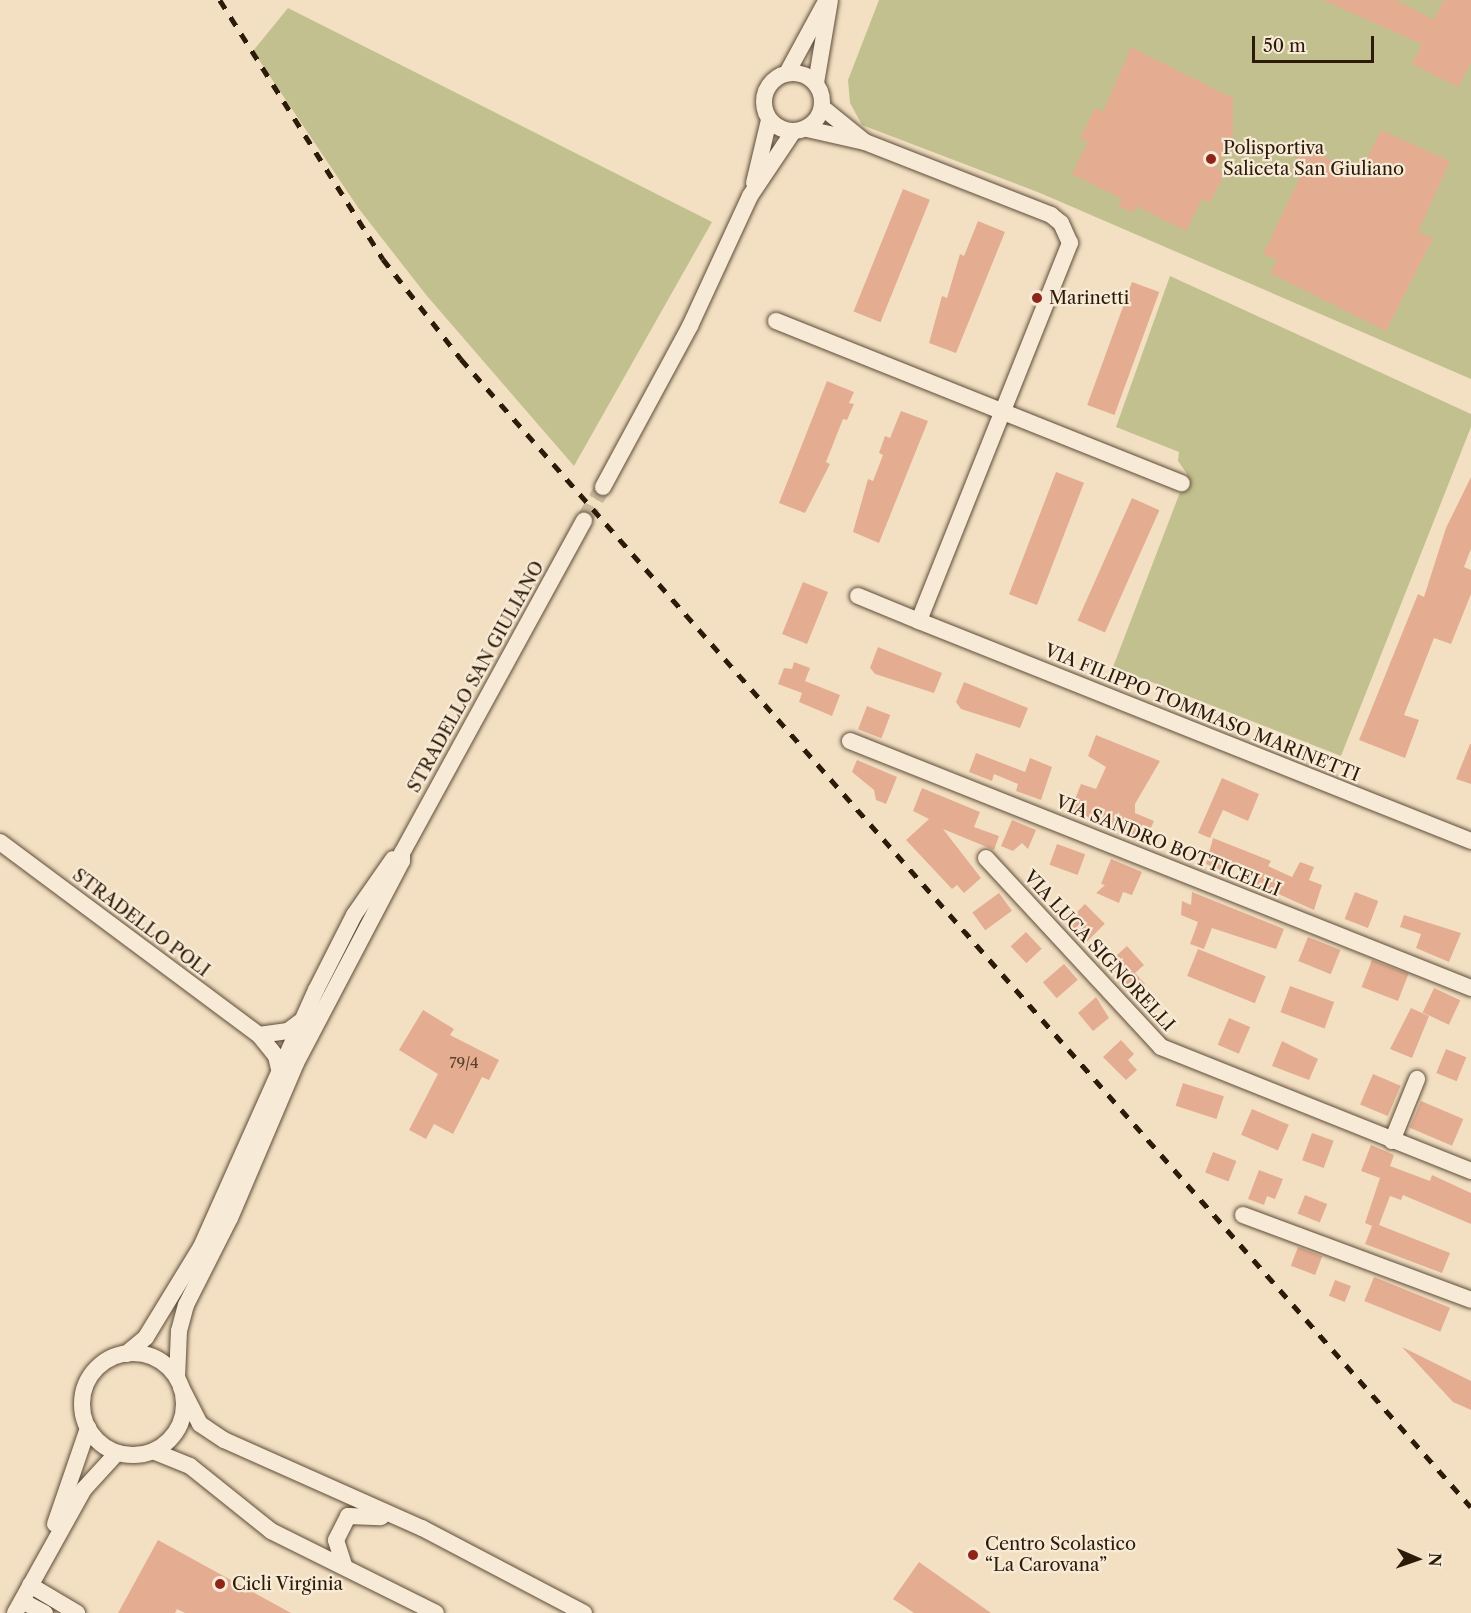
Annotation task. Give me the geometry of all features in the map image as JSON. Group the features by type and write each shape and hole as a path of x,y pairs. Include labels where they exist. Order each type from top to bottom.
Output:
{"street":[{"path":"603,487 690,326 750,196 769,120 766,92 787,73 829,0"},
{"path":"829,0 816,83 823,108 865,142"},
{"path":"787,73 802,74 816,83"},
{"path":"750,196 800,130 823,108"},
{"path":"769,120 800,130 865,142 1051,215 1067,234 1068,254 919,621"},
{"path":"776,321 1182,483"},
{"name":"STRADELLO SAN GIULIANO","path":"179,1382 179,1331 186,1305 357,945 402,861 402,853 584,520"},
{"name":"VIA FILIPPO TOMMASO MARINETTI","path":"858,596 1471,841"},
{"name":"VIA SANDRO BOTTICELLI","path":"850,741 1471,988"},
{"name":"STRADELLO POLI","path":"0,842 259,1035 279,1066"},
{"name":"STRADELLO SAN GIULIANO","path":"126,1354 146,1337 201,1247 279,1066 354,915 394,856 402,853"},
{"name":"VIA LUCA SIGNORELLI","path":"986,858 1161,1047 1471,1171"},
{"name":"STRADELLO SAN GIULIANO","path":"316,990 324,988 346,950 357,945"},
{"path":"259,1035 288,1031 300,1022"},
{"name":"STRADELLO SAN GIULIANO","path":"261,1146 258,1137 282,1078 279,1066"},
{"path":"1392,1141 1417,1079"},
{"path":"1243,1215 1471,1300"},
{"path":"436,1613 344,1565 271,1531 190,1466 153,1451 117,1453 88,1428 82,1410 86,1385 102,1363 126,1354 156,1358 179,1382 200,1424 224,1440 422,1528 584,1613"},
{"path":"153,1451 168,1442 180,1424 179,1382"},
{"path":"41,1563 88,1428"},
{"path":"45,1613 18,1607 84,1489 117,1453"},
{"path":"344,1565 336,1540 348,1516 371,1514 422,1528"},
{"path":"30,1585 77,1613"}],"shaded area":[{"name":"Polisportiva Saliceta San Giuliano","path":"879,0 1471,0 1471,379 1040,193 862,125 850,103 848,80"},
{"path":"288,8 712,222 574,466 427,296 359,209 253,51"},
{"path":"1170,276 1471,414 1471,427 1341,756 1113,667 1187,474 1178,461 1179,452 1116,427"}],"building":[{"path":"1323,0 1396,0 1434,20 1444,0 1471,0 1471,62 1458,87 1412,64 1422,44"},
{"path":"1131,47 1233,98 1233,137 1217,169 1225,173 1210,203 1202,199 1186,231 1136,206 1133,213 1118,206 1122,199 1072,174 1088,142 1080,138 1095,108 1103,112"},
{"path":"1381,130 1450,161 1418,232 1433,238 1386,331 1270,273 1277,260 1263,254 1302,173 1292,169 1302,146 1360,173"},
{"path":"903,189 930,200 880,322 854,311"},
{"path":"978,221 1005,232 956,353 929,343 942,296 947,298 960,254 964,256"},
{"path":"1132,282 1159,292 1114,415 1087,405"},
{"path":"827,381 854,392 849,403 854,404 847,420 843,419 826,462 830,464 805,513 779,503"},
{"path":"901,411 928,421 879,543 853,532 868,479 873,481 883,455 879,453 885,436 890,438"},
{"path":"1056,472 1084,483 1037,605 1009,594"},
{"path":"1471,477 1471,549 1464,567 1471,570 1471,594 1451,644 1434,638 1404,715 1419,720 1405,758 1359,740 1418,594 1424,597 1446,528"},
{"path":"1132,498 1159,510 1105,633 1077,620"},
{"path":"803,582 828,592 807,644 782,634"},
{"path":"878,647 942,673 934,693 875,674 870,668"},
{"path":"794,662 810,668 805,681 840,695 832,716 799,702 802,693 778,684 784,668 792,669"},
{"path":"964,682 1028,708 1020,728 961,709 956,702"},
{"path":"867,706 890,715 881,738 858,729"},
{"path":"1096,735 1160,761 1135,804 1135,813 1154,821 1145,841 1070,812 1081,784 1096,789 1106,767 1088,756"},
{"path":"1471,744 1471,784 1456,779"},
{"path":"976,753 1025,772 1030,758 1052,767 1041,800 1016,791 1018,784 994,774 992,781 969,772"},
{"path":"857,760 897,777 886,804 876,800 874,790 852,772"},
{"path":"1222,778 1259,794 1248,821 1223,810 1210,838 1198,833"},
{"path":"922,788 980,812 974,827 999,836 994,850 943,829 981,878 964,893 957,885 952,889 906,840 929,819 913,811"},
{"path":"1012,820 1036,830 1028,849 1022,843 1013,851 1001,846"},
{"path":"1213,838 1271,861 1268,866 1292,877 1300,862 1314,867 1309,880 1322,885 1314,910 1252,882 1254,877 1229,864 1225,872 1206,864"},
{"path":"1057,844 1085,854 1078,875 1049,865"},
{"path":"1111,859 1142,872 1132,895 1123,892 1119,903 1096,893 1105,885 1101,884"},
{"path":"1192,892 1284,929 1276,949 1212,928 1204,949 1190,944 1198,922 1181,915 1182,901 1191,905"},
{"path":"1355,892 1378,901 1368,928 1345,919"},
{"path":"999,893 1012,911 985,930 972,912"},
{"path":"1085,904 1105,924 1087,941 1067,922"},
{"path":"1404,915 1461,933 1449,962 1416,948 1421,934 1400,927"},
{"path":"1026,932 1042,949 1026,963 1011,946"},
{"path":"1308,937 1340,950 1331,974 1298,961"},
{"path":"1127,946 1144,965 1135,973 1145,984 1136,993 1107,964"},
{"path":"1198,949 1266,976 1255,1003 1187,976"},
{"path":"1372,960 1408,974 1398,1001 1362,987"},
{"path":"1064,964 1078,980 1057,998 1043,982"},
{"path":"1290,986 1334,1002 1325,1028 1280,1012"},
{"path":"1434,988 1460,1000 1449,1025 1423,1012"},
{"path":"1096,997 1109,1018 1093,1031 1078,1013"},
{"path":"1411,1008 1429,1016 1412,1058 1390,1049"},
{"path":"423,1010 454,1029 450,1035 499,1060 489,1080 482,1077 453,1134 434,1124 426,1139 409,1130 438,1074 399,1050"},
{"path":"1229,1018 1250,1027 1239,1054 1218,1045"},
{"path":"1121,1040 1134,1054 1128,1060 1137,1070 1126,1080 1103,1057"},
{"path":"1282,1041 1318,1059 1309,1080 1272,1066"},
{"path":"1446,1049 1466,1057 1457,1081 1436,1073"},
{"path":"1373,1074 1401,1086 1388,1116 1360,1104"},
{"path":"1183,1083 1224,1096 1216,1119 1176,1106"},
{"path":"1421,1101 1463,1119 1452,1146 1410,1128"},
{"path":"1252,1109 1289,1125 1278,1150 1241,1135"},
{"path":"1312,1133 1334,1141 1324,1168 1302,1160"},
{"path":"1371,1145 1394,1155 1390,1166 1430,1181 1432,1175 1471,1193 1471,1224 1403,1195 1401,1200 1390,1196 1379,1225 1450,1253 1442,1273 1365,1244 1372,1226 1365,1223 1380,1178 1361,1171"},
{"path":"1213,1152 1236,1161 1228,1181 1205,1173"},
{"path":"1259,1170 1283,1179 1275,1199 1267,1196 1264,1205 1248,1199"},
{"path":"1305,1195 1327,1204 1320,1223 1298,1214"},
{"path":"1298,1247 1322,1256 1315,1275 1291,1266"},
{"path":"1374,1277 1450,1308 1440,1332 1364,1301"},
{"path":"1335,1280 1351,1286 1345,1302 1329,1296"},
{"path":"1402,1347 1471,1381 1471,1410 1453,1402"},
{"path":"158,1540 291,1613 185,1613 177,1609 175,1613 118,1613"},
{"path":"919,1562 991,1613 914,1613 893,1599"}],"tunnel":[{"path":"584,520 603,487"}],"railway":[{"path":"220,0 383,259 461,359 1471,1507"}],"place":[{"name":"Polisportiva Saliceta San Giuliano","path":"1211,159"},
{"name":"Marinetti","path":"1037,298"},
{"name":"Centro Scolastico “La Carovana”","path":"973,1555"},
{"name":"Cicli Virginia","path":"220,1584"}]}
